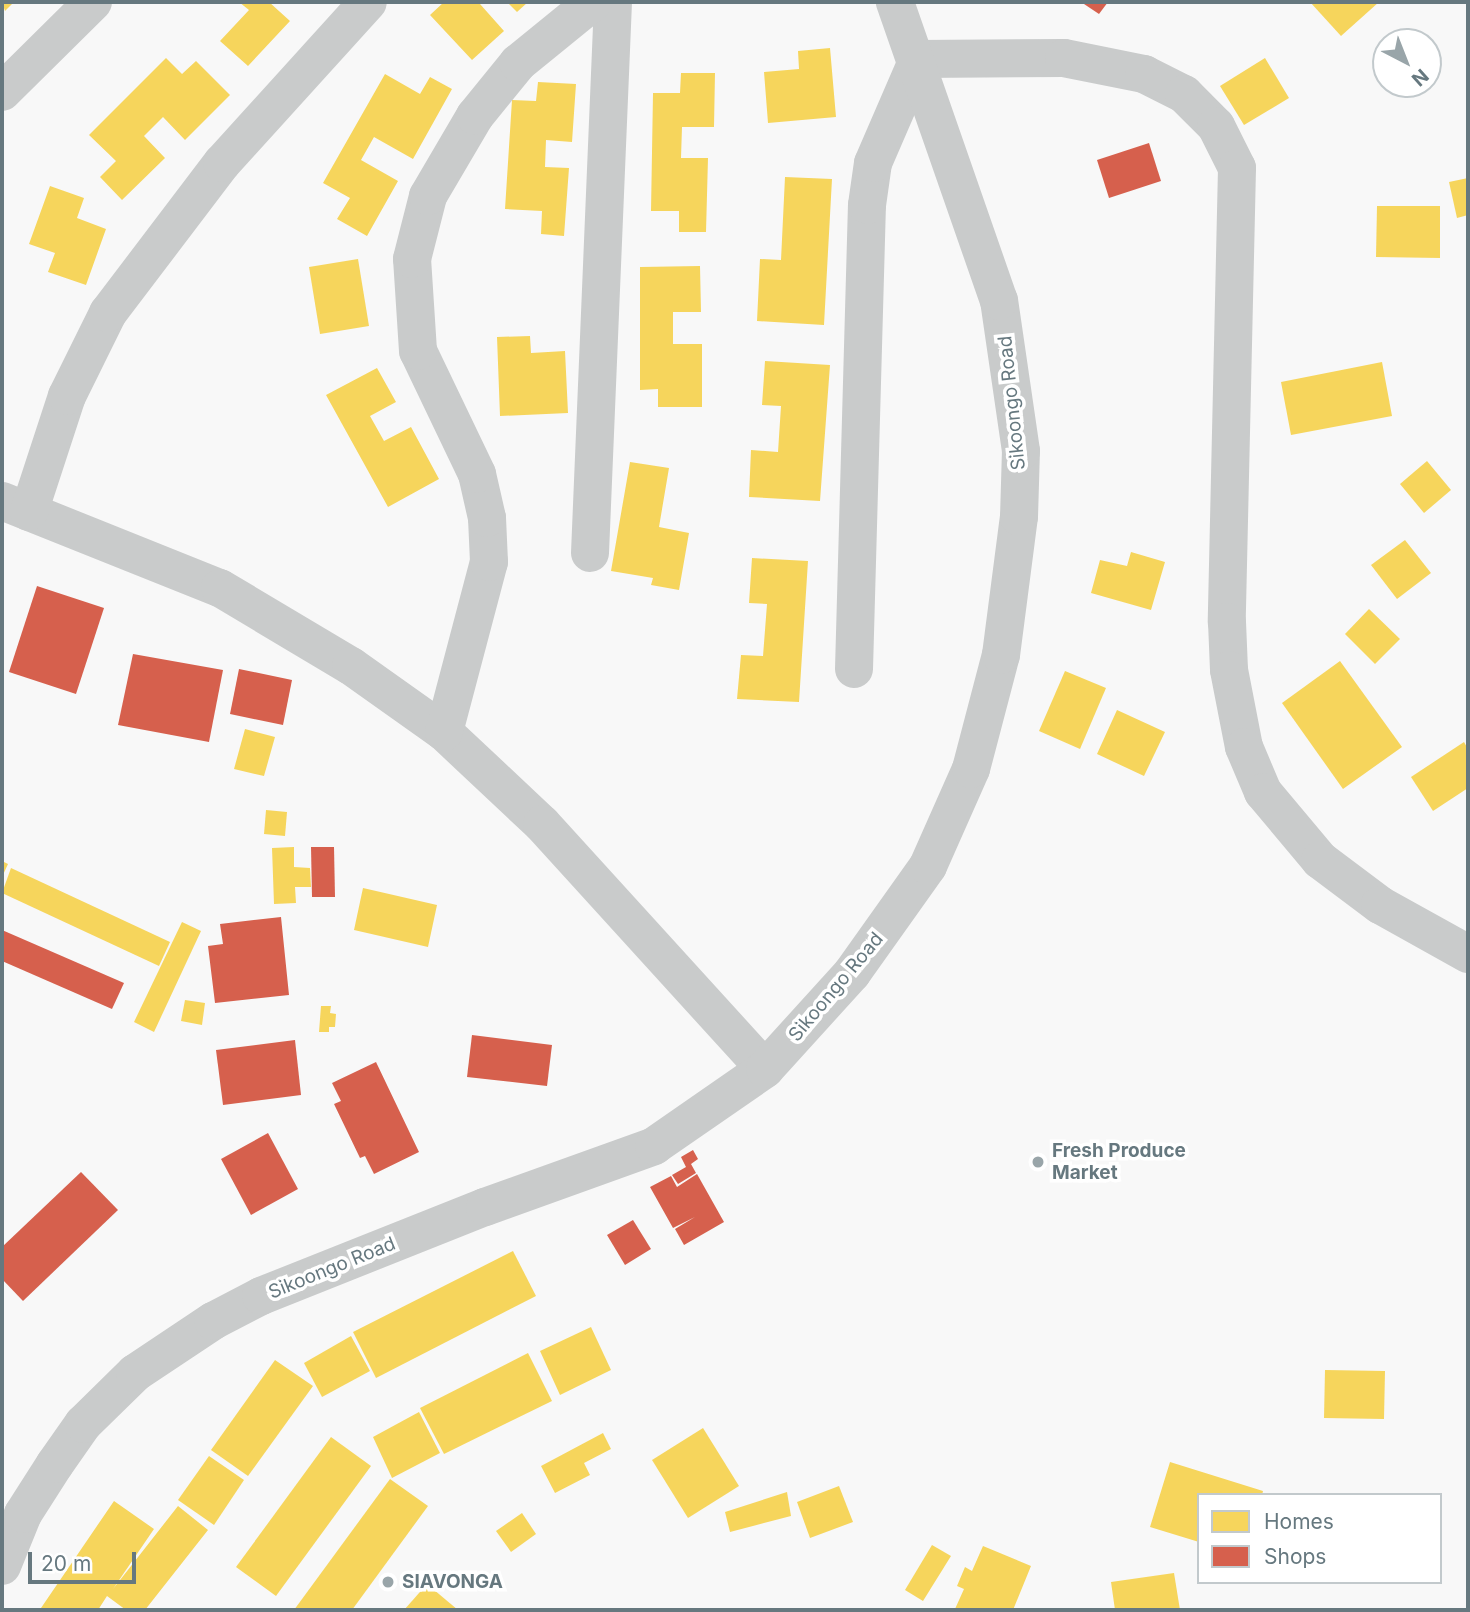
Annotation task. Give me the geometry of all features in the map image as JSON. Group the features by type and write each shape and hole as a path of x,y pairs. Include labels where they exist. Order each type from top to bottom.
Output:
{"street":[{"path":"2,92 93,2"},
{"path":"368,2 222,163 108,313 15,507 220,587 351,666 444,732 542,824 765,1069"},
{"path":"444,732 489,562 486,518 477,474 418,351 412,259 428,196 475,116 517,63 593,2"},
{"path":"590,554 613,2"},
{"name":"Sikoongo Road","path":"2,1566 23,1514 83,1424 135,1373 213,1321 261,1296 485,1207 654,1146 765,1069 852,973 928,866 971,769 1001,655 1018,517 1021,451 1011,363 999,301 918,58 895,2"},
{"path":"854,669 867,205 873,163 918,58 1064,58 1144,74 1184,94 1216,126 1237,168 1227,622 1229,670 1244,747 1263,792 1320,860 1380,905 1468,954"}],"building: Homes":[{"path":"2,2 14,2 5,11"},
{"path":"239,2 269,2 290,21 248,66 220,41 249,10"},
{"path":"444,2 483,2 480,4 504,31 472,60 430,15"},
{"path":"507,2 528,2 517,12"},
{"path":"1310,2 1379,2 1341,36"},
{"path":"830,48 836,117 768,123 764,72 799,69 798,51"},
{"path":"166,58 182,74 196,61 230,95 185,140 163,117 144,136 165,158 122,200 100,177 116,161 89,135"},
{"path":"1265,58 1289,98 1244,125 1220,86"},
{"path":"681,73 715,73 714,127 682,127 681,158 708,158 706,232 679,232 679,211 651,211 653,93 680,93"},
{"path":"385,74 420,94 430,77 452,89 413,159 374,137 361,160 398,181 367,236 337,219 350,198 323,183"},
{"path":"538,82 576,84 572,142 546,140 545,167 569,168 564,236 541,234 542,211 505,209 512,100 536,101"},
{"path":"785,177 832,179 824,325 757,321 760,259 781,260"},
{"path":"1468,178 1468,215 1457,218 1449,182"},
{"path":"50,186 84,198 77,218 106,229 86,285 48,272 55,253 29,244"},
{"path":"1377,206 1440,206 1440,258 1376,257"},
{"path":"358,259 369,326 320,334 309,267"},
{"path":"700,266 701,312 673,312 673,344 702,344 702,407 658,407 658,389 640,390 640,267"},
{"path":"530,336 531,353 565,351 568,413 500,416 497,337"},
{"path":"765,361 830,365 820,501 749,497 751,450 778,452 781,406 762,405"},
{"path":"1382,362 1392,416 1291,435 1281,382"},
{"path":"377,368 396,402 370,416 384,441 411,427 439,479 388,507 326,395"},
{"path":"1427,461 1451,490 1424,513 1400,484"},
{"path":"630,462 669,468 659,527 689,533 679,590 651,585 653,578 611,571"},
{"path":"1405,540 1431,573 1397,599 1371,565"},
{"path":"1131,552 1165,562 1151,610 1091,593 1100,560 1127,566"},
{"path":"752,558 808,561 799,702 737,699 741,655 763,656 767,604 749,603"},
{"path":"1369,609 1400,639 1375,664 1345,634"},
{"path":"1340,661 1402,747 1343,789 1282,703"},
{"path":"1065,671 1106,688 1080,749 1039,731"},
{"path":"1117,710 1165,732 1144,776 1097,754"},
{"path":"245,729 275,737 264,776 234,769"},
{"path":"1464,742 1468,749 1468,788 1433,811 1411,777"},
{"path":"266,810 287,812 285,836 264,834"},
{"path":"294,847 294,867 310,868 311,887 295,887 296,903 274,904 272,848"},
{"path":"2,861 8,864 2,877"},
{"path":"11,868 170,942 159,966 2,893"},
{"path":"363,888 437,905 428,947 354,930"},
{"path":"182,922 201,931 154,1032 134,1022"},
{"path":"185,1000 205,1003 202,1025 181,1021"},
{"path":"321,1006 331,1006 330,1013 336,1014 335,1027 329,1027 329,1032 319,1032"},
{"path":"513,1251 536,1296 376,1378 353,1332"},
{"path":"591,1327 611,1370 560,1395 540,1351"},
{"path":"351,1336 370,1371 322,1397 304,1363"},
{"path":"528,1353 552,1401 444,1454 420,1408"},
{"path":"275,1360 313,1386 248,1476 211,1450"},
{"path":"1325,1370 1385,1371 1384,1419 1324,1418"},
{"path":"419,1412 440,1453 392,1478 373,1437"},
{"path":"703,1428 739,1486 688,1518 652,1460"},
{"path":"603,1433 611,1449 584,1463 590,1475 555,1493 541,1466"},
{"path":"331,1437 371,1466 276,1596 236,1567"},
{"path":"209,1456 244,1480 214,1525 178,1500"},
{"path":"1170,1462 1263,1491 1197,1493 1197,1541 1150,1527"},
{"path":"390,1479 428,1506 352,1610 294,1610"},
{"path":"839,1486 853,1522 810,1538 797,1502"},
{"path":"787,1492 791,1516 730,1532 725,1512"},
{"path":"114,1501 154,1529 113,1589 178,1506 208,1530 145,1610 126,1610 107,1596 98,1610 41,1608"},
{"path":"522,1513 536,1534 511,1552 496,1531"},
{"path":"932,1545 951,1556 923,1601 905,1590"},
{"path":"983,1546 1031,1566 1013,1610 955,1609 964,1589 957,1586 965,1567 972,1571"},
{"path":"1174,1573 1180,1610 1115,1610 1111,1582"},
{"path":"427,1584 458,1610 404,1610"}],"building: Shops":[{"path":"1081,2 1108,2 1099,14"},
{"path":"1149,143 1161,181 1109,198 1097,160"},
{"path":"37,586 104,608 76,694 9,672"},
{"path":"133,654 223,670 209,742 118,725"},
{"path":"239,669 292,680 283,725 230,714"},
{"path":"311,847 334,847 335,897 312,897"},
{"path":"281,917 289,995 215,1003 208,946 223,944 220,924"},
{"path":"2,930 124,983 112,1009 2,961"},
{"path":"472,1035 552,1045 547,1086 467,1077"},
{"path":"295,1040 301,1095 223,1105 216,1050"},
{"path":"376,1062 419,1152 374,1174 365,1156 360,1158 334,1104 341,1101 332,1083"},
{"path":"268,1133 298,1189 251,1215 221,1159"},
{"path":"693,1150 698,1159 691,1164 696,1173 678,1184 672,1175 686,1167 681,1157"},
{"path":"81,1172 118,1210 23,1301 2,1279 2,1247"},
{"path":"697,1174 724,1222 684,1245 675,1229 695,1217 673,1228 650,1187 671,1176 677,1187"},
{"path":"633,1220 651,1249 625,1265 607,1235"}],"place":[{"name":"Fresh Produce Market","path":"1038,1162"},
{"name":"SIAVONGA","path":"388,1582"}]}
